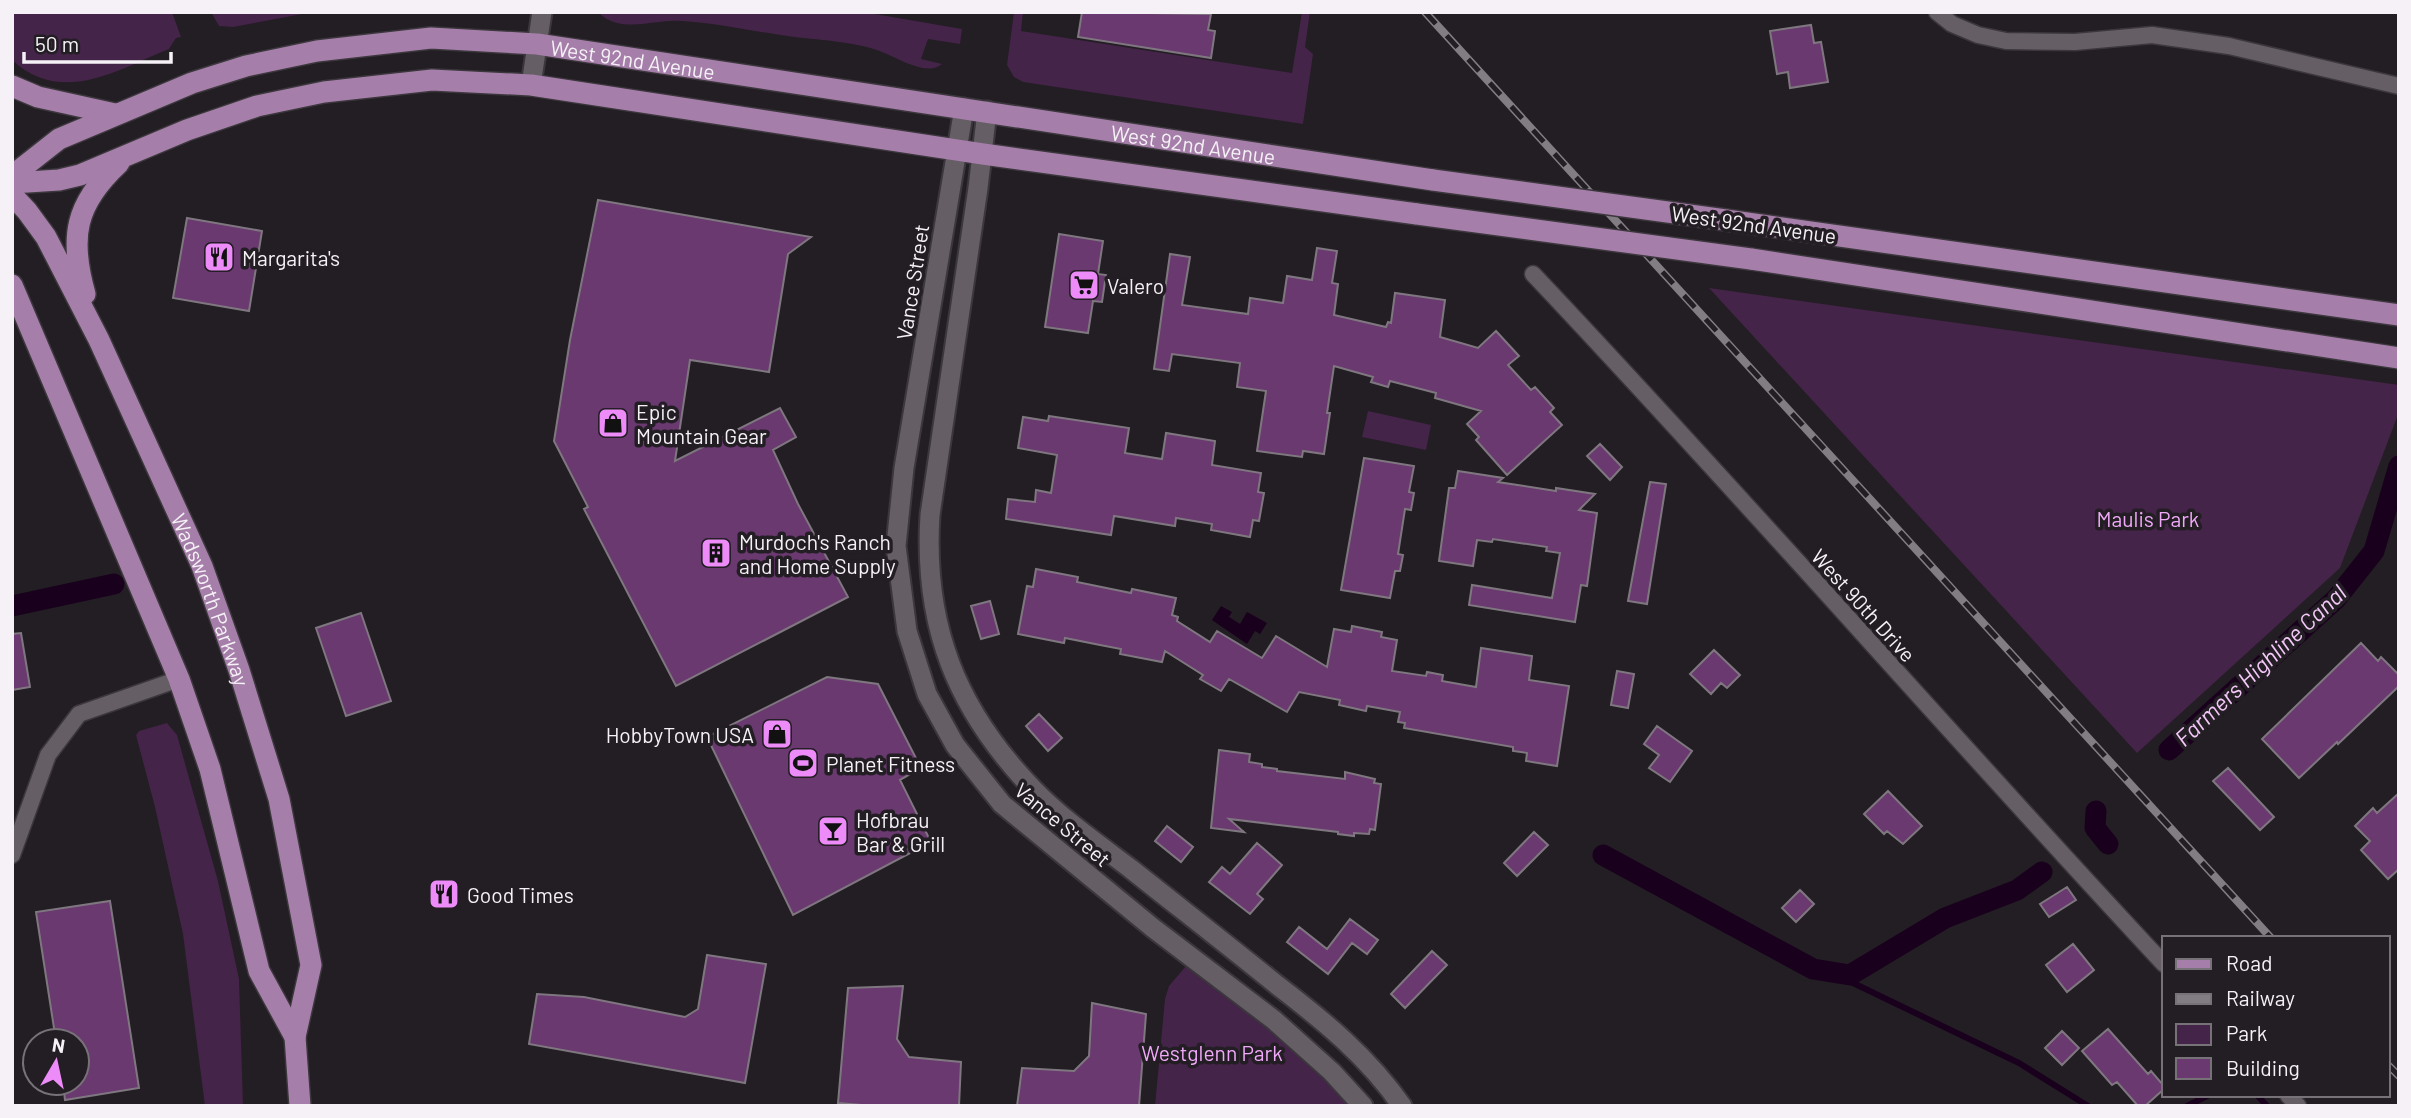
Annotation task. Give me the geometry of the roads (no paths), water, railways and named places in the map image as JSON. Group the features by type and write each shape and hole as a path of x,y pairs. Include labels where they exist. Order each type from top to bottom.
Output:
{"main road":[{"name":"West 92nd Avenue","path":"12,176 59,139 211,76 317,51 431,38 537,44 1433,180 2399,315"},
{"name":"West 92nd Avenue","path":"12,183 59,180 80,175 187,130 257,106 324,92 432,80 531,85 983,154 1751,259 2399,358"},
{"path":"12,86 38,97 116,114"},
{"path":"99,340 79,271 76,230 92,190 127,157"},
{"name":"Wadsworth Parkway","path":"12,195 46,237 99,340 202,566 239,670 279,799 310,965 295,1037 300,1106"},
{"name":"Wadsworth Parkway","path":"14,293 107,505 179,679 210,769 259,971 295,1037"}],"street":[{"path":"531,85 542,12"},
{"path":"1937,12 1952,24 1978,35 2006,41 2075,42 2151,35 2229,46 2399,86"},
{"name":"Vance Street","path":"964,108 903,479 896,546 906,624 916,665 927,694 955,745 1002,804 1120,902 1303,1045 1363,1106"},
{"name":"Vance Street","path":"987,111 983,154 937,462 928,552 935,616 959,685 1000,750 1033,789 1340,1035 1388,1085 1402,1106"},
{"name":"West 90th Drive","path":"1533,274 2162,962"},
{"path":"12,855 48,755 79,714 179,679"}],"waterway":[{"name":"Farmers Highline Canal","path":"2169,750 2336,599 2374,551 2399,466"},
{"name":"Farmers Highline Canal","path":"12,606 114,584"},
{"name":"Farmers Highline Canal","path":"2096,811 2095,828 2108,844"},
{"name":"Farmers Highline Canal","path":"1603,855 1813,969 1850,975 1945,918 2017,890 2042,872"},
{"path":"1851,982 2019,1063 2088,1106"},
{"path":"2187,1106 2205,1097"},
{"path":"2259,1097 2267,1106"}],"railway":[{"path":"1425,12 2269,936"},
{"path":"2390,1067 2399,1076"}],"place":[{"name":"Margarita's","path":"219,257"},
{"name":"Valero","path":"1084,285"},
{"name":"Epic Mountain Gear","path":"613,423"},
{"name":"Murdoch's Ranch and Home Supply","path":"716,553"},
{"name":"HobbyTown USA","path":"777,734"},
{"name":"Planet Fitness","path":"803,763"},
{"name":"Hofbrau Bar & Grill","path":"833,831"},
{"name":"Good Times","path":"444,894"}],"park label":[{"name":"Maulis Park","path":"2148,518"},
{"name":"Westglenn Park","path":"1212,1052"}]}
